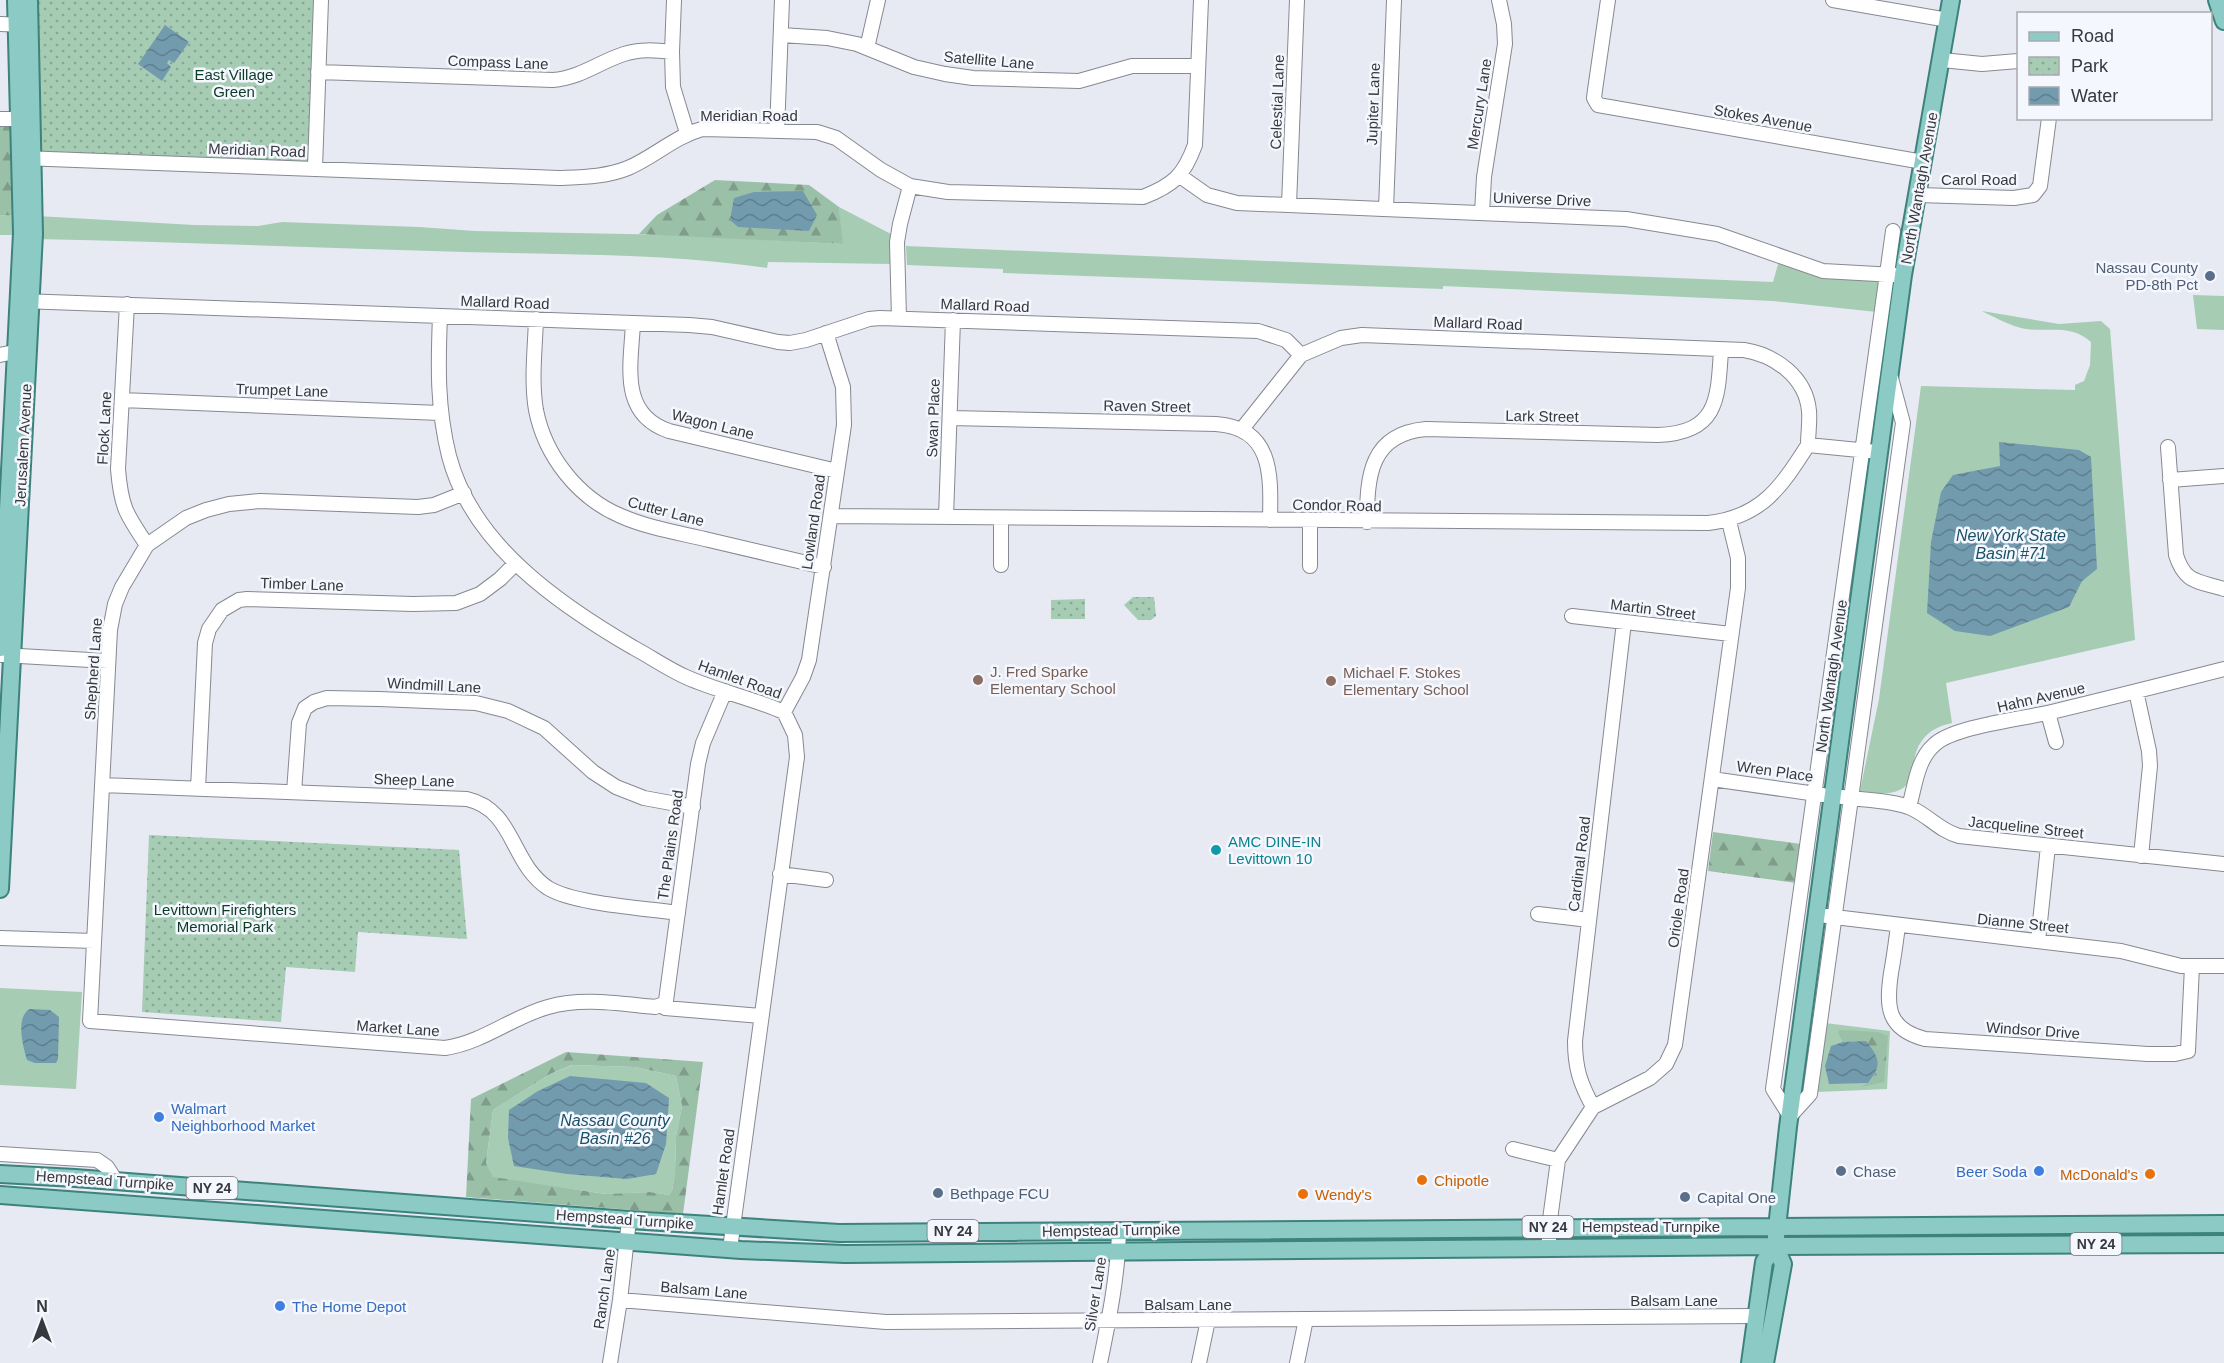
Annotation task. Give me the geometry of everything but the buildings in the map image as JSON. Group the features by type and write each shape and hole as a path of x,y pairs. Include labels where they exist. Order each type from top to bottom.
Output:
{"main road":[{"name":"Jerusalem Avenue","path":"0,889 4,656 14,352 24,301 22,233 26,158 25,119 15,25 16,0"},
{"name":"Jerusalem Avenue","path":"15,25 29,0"},
{"name":"North Wantagh Avenue","path":"1775,1246 1790,1116 1826,916 1842,797 1880,453 1903,275 1951,0"},
{"path":"2217,0 2224,21"},
{"name":"Hempstead Turnpike","path":"0,1174 839,1233 2224,1224"},
{"name":"Hempstead Turnpike","path":"0,1195 730,1249 845,1254 2224,1244"},
{"path":"1360,1250 1361,1228"},
{"path":"1198,1251 1249,1240 1344,1239 1352,1237 1361,1228"},
{"path":"1750,1363 1764,1262 1775,1246"},
{"path":"1765,1363 1783,1264 1775,1246"}],"street":[{"path":"315,168 321,0"},
{"path":"674,0 673,87 687,133"},
{"path":"777,131 782,0"},
{"path":"867,48 878,0"},
{"name":"Meridian Road","path":"26,158 559,178 588,177 629,168 687,133 702,129 817,132 836,138 881,170 910,186 948,192 1143,197 1157,192 1180,176 1189,162 1195,145 1201,0"},
{"name":"Celestial Lane","path":"1289,205 1297,0"},
{"name":"Jupiter Lane","path":"1386,209 1394,0"},
{"name":"Mercury Lane","path":"1482,213 1484,177 1505,44 1499,0"},
{"name":"Stokes Avenue","path":"1608,0 1594,98 1598,105 1923,162"},
{"path":"1833,0 1948,20"},
{"name":"Satellite Lane","path":"781,35 827,38 857,44 914,67 973,78 1079,81 1132,66 1198,66"},
{"name":"Compass Lane","path":"318,72 553,80 585,73 625,54 645,49 672,52"},
{"path":"1942,60 1982,64 2017,61"},
{"path":"0,119 25,119"},
{"name":"Carol Road","path":"1918,195 2014,198 2033,195 2040,186 2049,120"},
{"name":"Universe Drive","path":"1180,176 1207,195 1237,203 1626,219 1717,234 1823,270 1903,275"},
{"path":"899,318 897,242 910,186"},
{"name":"North Wantagh Avenue","path":"1790,1116 1773,1089 1893,231"},
{"name":"Mallard Road","path":"24,301 712,327 778,342 806,340 869,319 899,318 1258,331 1286,340 1301,355 1341,338 1362,335 1758,352 1788,370 1800,385 1809,411 1808,445"},
{"name":"Flock Lane","path":"127,304 118,469 120,494 128,517 147,545"},
{"name":"Hamlet Road","path":"440,316 438,388 440,413 449,458 464,493 494,538 516,563 554,598 597,627 684,676 784,712 795,735 797,750 730,1249"},
{"name":"Cutter Lane","path":"536,319 534,390 540,427 550,451 561,468 586,495 607,510 643,524 824,567"},
{"name":"Swan Place","path":"946,517 953,320"},
{"name":"Wagon Lane","path":"633,323 632,397 642,416 651,423 669,431 837,471"},
{"name":"Lowland Road","path":"784,712 803,677 809,660 844,424 845,400 839,370 826,333"},
{"name":"Lark Street","path":"1367,522 1367,485 1372,466 1382,449 1405,434 1426,429 1658,435 1682,433 1702,422 1713,407 1719,392 1721,350"},
{"path":"1270,520 1270,477 1265,455 1254,439 1242,429 1301,355"},
{"name":"North Wantagh Avenue","path":"1842,797 1903,423 1890,376"},
{"name":"Trumpet Lane","path":"122,400 440,413"},
{"name":"Raven Street","path":"950,418 1216,424 1242,429"},
{"path":"1808,445 1880,453"},
{"name":"Condor Road","path":"831,516 1690,524 1729,521 1758,506 1775,493 1786,480 1808,445"},
{"path":"2168,447 2176,555 2180,566 2192,580 2224,589"},
{"path":"2170,480 2224,476"},
{"name":"Shepherd Lane","path":"95,1022 90,1021 110,630 115,604 127,576 147,545 186,518 229,504 260,501 418,507 434,505 464,493"},
{"path":"1001,518 1001,565"},
{"path":"1310,521 1310,566"},
{"name":"Oriole Road","path":"1549,1248 1549,1227 1558,1160 1593,1107 1650,1078 1665,1064 1675,1045 1738,574 1738,558 1729,521"},
{"name":"Timber Lane","path":"198,789 205,643 214,620 228,606 247,598 413,604 456,603 480,594 516,563"},
{"name":"Martin Street","path":"1572,616 1731,634"},
{"name":"Cardinal Road","path":"1593,1107 1578,1075 1575,1041 1624,622"},
{"path":"4,656 108,661"},
{"name":"Hahn Avenue","path":"1909,807 1920,765 1926,753 1935,743 1957,733 2224,669"},
{"name":"The Plains Road","path":"665,1008 703,743 725,691"},
{"path":"2136,691 2150,766 2141,856"},
{"name":"Windmill Lane","path":"294,792 299,723 305,708 327,698 379,699 476,703 508,711 544,728 593,772 616,787 644,798 693,807"},
{"path":"2048,712 2056,742"},
{"name":"Wren Place","path":"1712,779 1842,797"},
{"name":"Sheep Lane","path":"102,785 476,801 486,806 499,818 526,867 549,888 576,899 678,913"},
{"name":"Jacqueline Street","path":"1842,797 1909,807 1950,834 2224,864"},
{"path":"2038,941 2048,846"},
{"path":"780,874 826,880"},
{"path":"1538,914 1589,920"},
{"name":"Dianne Street","path":"1826,916 2121,951 2181,966 2224,966"},
{"name":"Windsor Drive","path":"1898,926 1888,992 1889,1008 1893,1019 1901,1028 1925,1039 2148,1054 2175,1054 2188,1051 2192,966"},
{"path":"0,938 94,941"},
{"name":"Market Lane","path":"95,1022 445,1048 471,1042 536,1011 562,1003 590,1002 655,1007 661,1005 665,1008 761,1016"},
{"path":"1513,1149 1558,1160"},
{"path":"0,1154 97,1160 107,1167 116,1181"},
{"name":"Ranch Lane","path":"610,1363 629,1220"},
{"name":"Silver Lane","path":"1100,1363 1109,1321 1119,1251 1119,1230"},
{"name":"Balsam Lane","path":"620,1300 886,1322 1756,1316"},
{"path":"1297,1363 1306,1319"},
{"path":"1199,1363 1208,1320"}],"green space":[{"name":"East Village Green","path":"23,0 321,0 315,168 26,158"},
{"path":"0,125 13,126 18,216 0,215"},
{"path":"715,180 809,185 839,207 843,244 639,234 657,215"},
{"path":"839,207 891,234 892,264 768,262 767,268 616,255 36,239 37,216 194,225 258,226 282,222 475,231 679,235 842,244"},
{"path":"0,215 18,216 17,235 0,235"},
{"path":"906,246 1773,282 1779,261 1839,279 1879,281 1877,312 1773,301 1443,286 1443,289 1003,273 1003,269 907,265"},
{"path":"2193,295 2224,296 2224,330 2197,329"},
{"path":"1982,311 2059,324 2101,321 2110,329 2135,640 1946,683 1952,723 1935,729 1921,742 1917,749 1910,780 1906,786 1889,793 1860,791 1879,699 1921,386 2075,390 2075,385 2084,381 2090,365 2091,342 2083,336 2068,331 2020,328"},
{"path":"1133,597 1154,597 1156,616 1151,620 1138,620 1124,605"},
{"path":"1085,599 1085,619 1051,619 1051,600"},
{"path":"1713,832 1801,844 1796,883 1708,871"},
{"name":"Levittown Firefighters Memorial Park","path":"149,835 459,850 467,939 358,932 355,972 286,967 281,1022 142,1012"},
{"path":"0,988 82,992 76,1089 0,1085"},
{"path":"1825,1023 1890,1031 1887,1089 1817,1092"},
{"path":"1839,1030 1878,1032 1888,1036 1884,1082 1861,1087 1873,1078 1876,1072 1874,1054 1866,1041 1843,1042 1838,1033"},
{"path":"566,1052 703,1062 683,1214 466,1197 471,1099","holes":["572,1065 635,1067 676,1076 682,1106 676,1136 675,1173 672,1191 669,1195 650,1192 605,1194 493,1177 486,1163 493,1110 550,1074"]},
{"name":"Nassau County Basin #26","path":"573,1065 635,1067 676,1076 682,1106 676,1136 675,1173 672,1191 669,1195 650,1192 606,1194 493,1178 486,1163 493,1110 550,1074"}],"water":[{"path":"165,25 189,42 174,63 169,60 167,63 171,67 162,81 138,64"},
{"path":"803,191 817,215 809,231 738,227 730,220 734,198 754,192"},
{"name":"New York State Basin #71","path":"1999,442 2079,450 2091,457 2097,569 2082,581 2069,607 1990,636 1955,631 1927,613 1931,542 1941,492 1953,475 2000,466"},
{"path":"30,1009 50,1010 59,1017 56,1063 35,1063 27,1060 21,1025 25,1013"},
{"path":"1866,1041 1878,1062 1876,1072 1868,1083 1829,1084 1825,1066 1831,1046 1843,1042"},
{"name":"Nassau County Basin #26","path":"570,1076 646,1083 669,1098 666,1144 656,1174 627,1179 567,1174 514,1166 508,1138 509,1110 538,1091"}],"place":[{"name":"Nassau County PD-8th Pct","path":"2210,276"},
{"name":"J. Fred Sparke Elementary School","path":"978,680"},
{"name":"Michael F. Stokes Elementary School","path":"1331,681"},
{"name":"AMC DINE-IN Levittown 10","path":"1216,850"},
{"name":"Walmart Neighborhood Market","path":"159,1117"},
{"name":"Chase","path":"1841,1171"},
{"name":"Beer Soda","path":"2039,1171"},
{"name":"McDonald's","path":"2150,1174"},
{"name":"Chipotle","path":"1422,1180"},
{"name":"Bethpage FCU","path":"938,1193"},
{"name":"Wendy's","path":"1303,1194"},
{"name":"Capital One","path":"1685,1197"},
{"name":"The Home Depot","path":"280,1306"}]}
